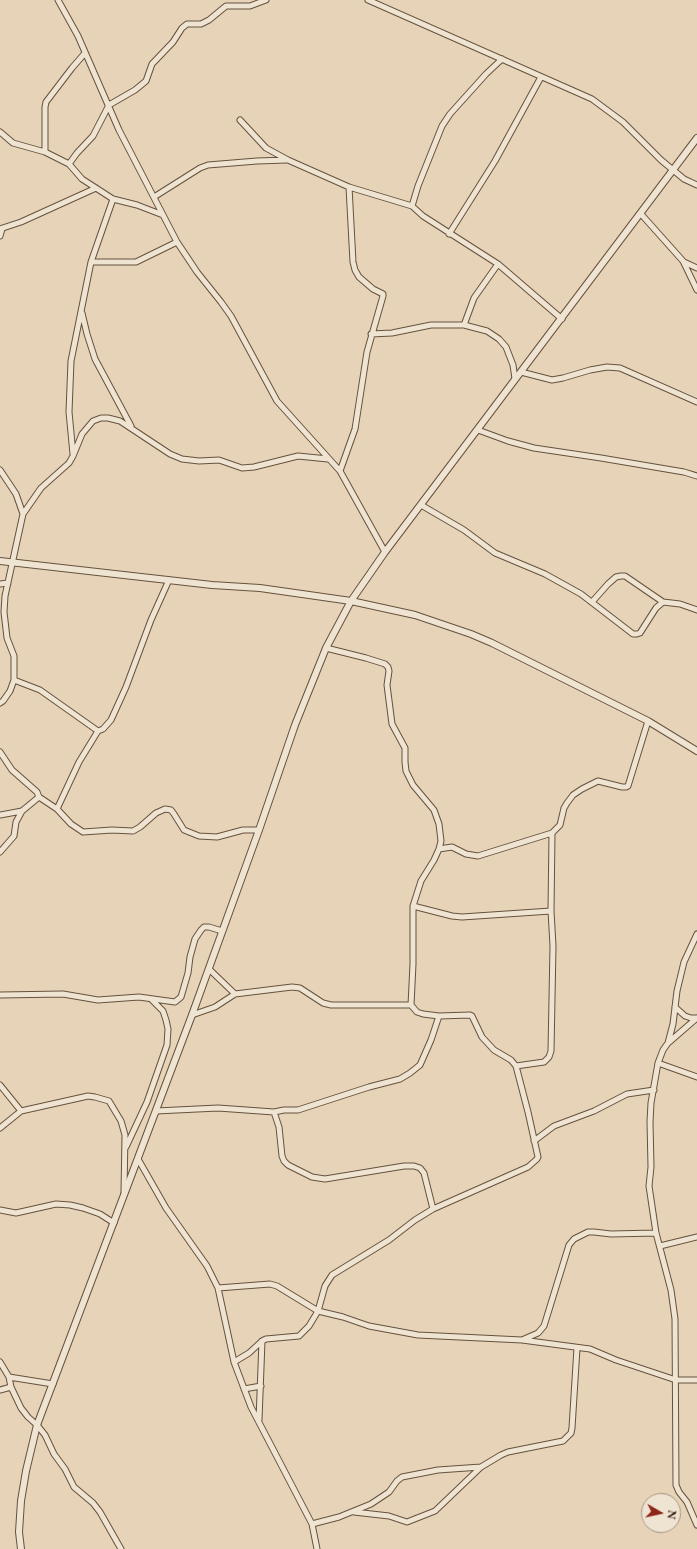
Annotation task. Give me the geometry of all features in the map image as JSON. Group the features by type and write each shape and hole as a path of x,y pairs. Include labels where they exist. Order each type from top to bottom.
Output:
{"street":[{"path":"58,0 69,18 119,130 177,242 197,272 231,316 277,401 340,471 385,552"},
{"path":"69,164 93,136 109,106 135,90 146,81 152,64 173,42 182,28 187,24 201,24 209,20 226,6 250,6 266,0"},
{"path":"368,0 541,77 581,93 603,106 623,122 684,179 697,185"},
{"path":"45,152 46,102 85,53"},
{"path":"412,206 418,186 442,126 450,114 486,74 502,59"},
{"path":"449,234 495,161 541,77"},
{"path":"240,120 266,148 288,160 348,187 412,206 423,216 449,234 498,264 562,319"},
{"path":"0,132 13,143 45,152 69,164 82,179 113,199 163,215"},
{"path":"21,1549 19,1532 26,1471 38,1425 192,1016 295,725 326,648 351,601 385,552 697,138"},
{"path":"154,197 200,168 208,165 288,160"},
{"path":"340,471 358,417 361,389 371,334 383,295 359,277 355,270 353,262 348,187"},
{"path":"0,236 1,229 21,222 96,188"},
{"path":"73,456 69,412 71,361 92,262 113,199"},
{"path":"641,214 683,261 697,290"},
{"path":"92,262 136,262 177,242"},
{"path":"683,261 697,268"},
{"path":"464,325 474,298 498,264"},
{"path":"82,310 87,334 95,359 131,427"},
{"path":"371,334 397,332 431,325 464,325 487,331 499,339 510,356 515,380"},
{"path":"522,372 552,380 590,370 607,367 620,368 697,402"},
{"path":"0,703 10,691 14,680 14,656 4,625 4,612 12,563 24,514 41,488 63,468 73,456 82,434 93,421 101,418 108,418 120,421 170,454 182,459 199,461 219,460 242,468 254,467 298,456 328,459"},
{"path":"478,430 508,441 534,448 660,468 697,476"},
{"path":"0,470 16,494 24,514"},
{"path":"421,505 464,530 495,553 545,574 592,602 633,634 640,633 656,608 663,602"},
{"path":"0,561 169,580 260,588 351,601 415,615 471,634 648,721 697,751"},
{"path":"592,602 616,577 625,576 663,602 680,604 697,610"},
{"path":"56,809 79,762 98,732 111,720 169,580"},
{"path":"0,584 8,583"},
{"path":"234,1362 249,1353 262,1341 270,1338 299,1336 309,1326 318,1311 325,1286 332,1275 389,1240 415,1220 433,1209 532,1165 538,1157 516,1066 511,1060 494,1050 482,1037 472,1016 439,1016 417,1012 411,1005 413,906 420,882 434,860 441,840 439,824 434,810 414,785 406,771 405,748 392,724 387,685 389,671 388,667 385,664 366,658 326,648"},
{"path":"14,680 40,690 98,732"},
{"path":"438,849 452,847 466,854 478,856 552,833 560,825 564,808 567,803 582,789 598,781 622,787 628,786 648,721"},
{"path":"0,752 12,770 36,792 39,797 56,809 71,824 83,832 133,830 140,827 156,813 166,809 170,810 174,814 184,830 199,836 217,837 243,830 259,830"},
{"path":"0,852 14,836 16,822 22,811 39,797"},
{"path":"0,815 22,811"},
{"path":"516,1066 544,1062 549,1057 551,1051 552,833"},
{"path":"413,906 452,916 462,917 551,911"},
{"path":"0,995 63,994 98,1000 139,997 173,1002 180,999 188,973 190,957 195,939 201,930 204,927 209,927 222,931"},
{"path":"668,1043 684,962 697,934"},
{"path":"209,969 235,994"},
{"path":"192,1016 215,1007 235,994 292,986 300,988 323,1003 331,1006 411,1005"},
{"path":"125,1150 147,1102 167,1045 168,1029 163,1011 151,998"},
{"path":"675,1007 685,1016 697,1018"},
{"path":"156,1111 218,1108 274,1112 298,1110 369,1087 400,1079 410,1074 420,1065 431,1040 439,1016"},
{"path":"697,1018 668,1043 663,1050 658,1063 650,1122 651,1167 649,1186 656,1233 674,1304 676,1485 679,1492 687,1502 697,1525"},
{"path":"658,1063 697,1077"},
{"path":"0,1085 21,1111"},
{"path":"534,1141 554,1126 594,1111 627,1094 654,1090"},
{"path":"0,1128 21,1111 88,1096 109,1101 122,1121 125,1135 124,1196"},
{"path":"274,1112 278,1127 282,1156 288,1165 312,1177 325,1179 404,1166 414,1166 420,1168 424,1173 433,1209"},
{"path":"138,1159 166,1208 207,1266 218,1288 234,1362 244,1389 258,1422 312,1524 317,1549"},
{"path":"0,1210 16,1213 56,1204 70,1205 100,1214 114,1223"},
{"path":"522,1340 538,1333 544,1326 569,1246 574,1239 588,1232 612,1234 656,1233"},
{"path":"660,1246 697,1237"},
{"path":"218,1288 270,1284 277,1286 318,1311 343,1317 369,1326 418,1334 522,1340 577,1348 595,1351 616,1360 676,1380 697,1380"},
{"path":"258,1422 261,1386 262,1341"},
{"path":"353,1512 389,1516 407,1522 435,1511 482,1467 500,1455 563,1441 568,1437 572,1428 577,1348"},
{"path":"0,1362 9,1377 11,1387 21,1408 38,1425 65,1469 74,1487 100,1512 121,1549"},
{"path":"9,1377 53,1384"},
{"path":"244,1389 261,1386"},
{"path":"0,1390 11,1387"},
{"path":"312,1524 353,1512 371,1504 389,1492 402,1477 438,1470 482,1467"}]}
